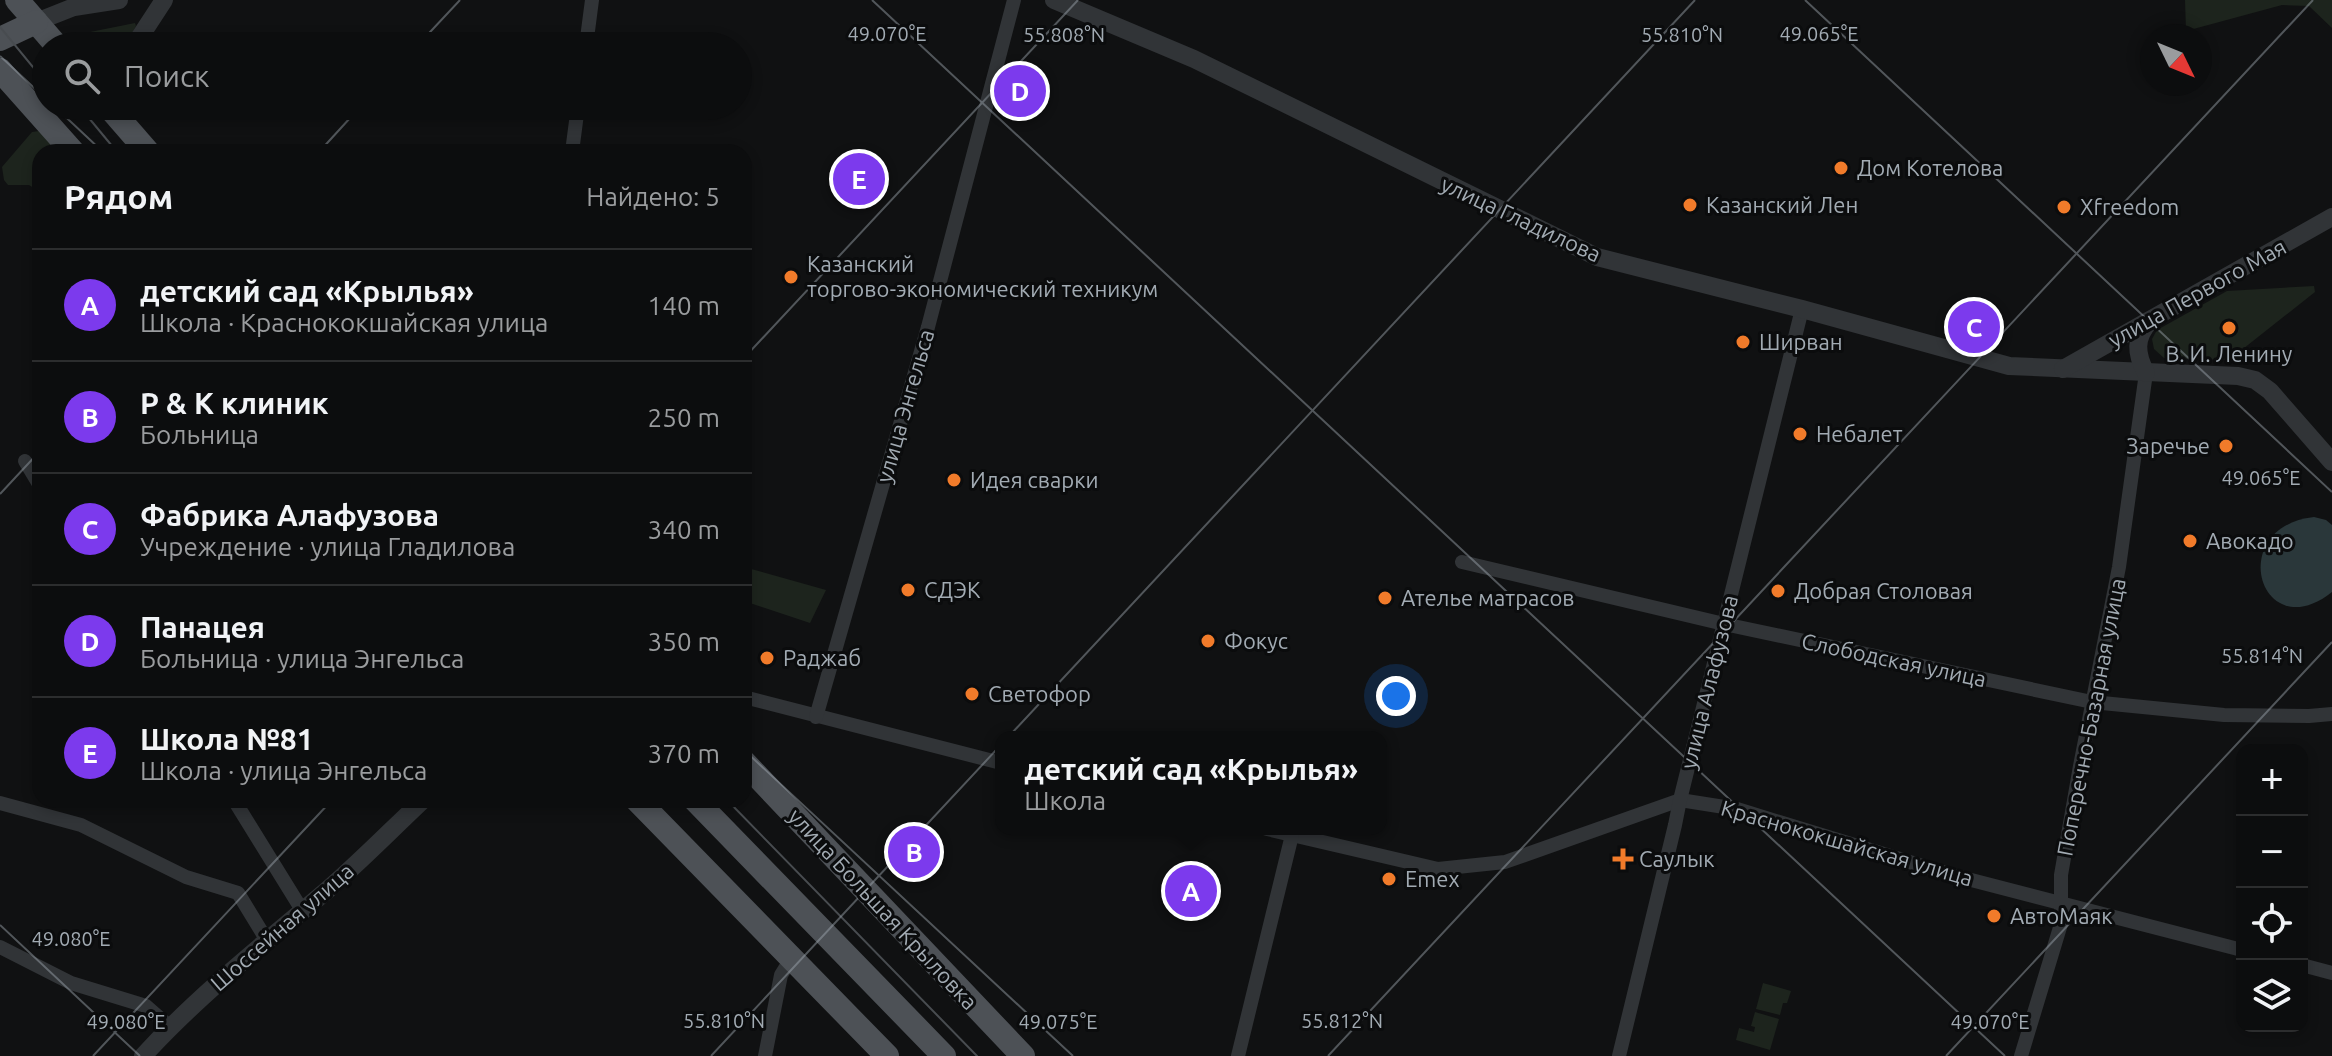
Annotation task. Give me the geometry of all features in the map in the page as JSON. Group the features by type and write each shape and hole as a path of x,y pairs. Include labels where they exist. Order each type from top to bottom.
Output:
{"main road":[{"path":"17,0 45,32"},
{"path":"0,39 36,22"},
{"path":"0,70 32,106"},
{"path":"44,120 65,144"},
{"path":"120,120 141,144"},
{"name":"улица Большая Крыловка","path":"752,770 1023,1056"},
{"path":"645,808 887,1056"},
{"path":"703,808 944,1056"},
{"path":"920,1031 930,1056"}],"street":[{"path":"36,22 74,7 119,0"},
{"path":"143,32 164,0"},
{"path":"588,32 592,0"},
{"name":"улица Энгельса","path":"816,717 928,327 1014,0"},
{"name":"улица Гладилова","path":"1054,0 1194,59 1597,257 2009,366 2238,376 2255,380 2270,391 2332,462"},
{"path":"132,120 143,144"},
{"path":"573,144 576,120"},
{"name":"улица Первого Мая","path":"2063,369 2332,217"},
{"name":"улица Алафузова","path":"1619,1056 1802,309"},
{"path":"2146,373 2139,361 2138,339 2151,319"},
{"name":"Поперечно-Базарная улица","path":"2021,1056 2061,924 2061,875 2119,567 2146,373"},
{"path":"25,461 32,473"},
{"name":"Слободская улица","path":"1462,562 1724,624 2092,702 2224,715 2332,714"},
{"path":"752,702 995,762"},
{"name":"Краснококшайская улица","path":"1292,835 1438,869 1505,862 1680,800 1737,809 1952,875 2236,948"},
{"path":"0,803 81,825 186,877 238,893 266,939"},
{"path":"239,808 302,910"},
{"name":"Шоссейная улица","path":"143,1056 170,1027 266,939 326,891 414,808"},
{"path":"1238,1056 1292,835"},
{"path":"0,947 71,983 146,1006 170,1027"},
{"path":"765,1056 781,975 791,959"},
{"path":"2308,967 2332,973"}],"shaded area":[{"path":"2185,0 2332,0 2332,28 2309,6 2282,5 2212,24 2186,24"},
{"path":"135,23 136,26 133,32 90,32"},
{"path":"39,131 51,144 32,144 32,187 8,185 2,167 32,132"},
{"path":"2314,286 2315,292 2229,360 2164,358 2154,349 2152,339 2157,330 2227,291"},
{"path":"2314,517 2332,525 2332,592 2307,606 2286,606 2271,596 2262,580 2261,560 2269,541 2286,525"},
{"path":"752,569 826,590 810,623 752,604"},
{"path":"1763,983 1791,991 1780,1015 1756,1009"},
{"path":"1755,1012 1779,1019 1770,1050 1736,1040 1739,1028 1754,1032 1755,1027 1751,1026"}],"tram line":[{"path":"0,27 32,66"},
{"path":"91,120 110,144"},
{"path":"735,808 977,1056"}],"place":[{"name":"Панацея","path":"1020,91"},
{"name":"Дом Котелова","path":"1841,168"},
{"name":"Школа №81","path":"859,179"},
{"name":"Казанский Лен","path":"1690,205"},
{"name":"Xfreedom","path":"2064,207"},
{"name":"Казанский торгово-экономический техникум","path":"791,277"},
{"name":"Фабрика Алафузова","path":"1974,327"},
{"name":"В. И. Ленину","path":"2229,328"},
{"name":"Ширван","path":"1743,342"},
{"name":"Небалет","path":"1800,434"},
{"name":"Заречье","path":"2226,446"},
{"name":"Идея сварки","path":"954,480"},
{"name":"Авокадо","path":"2190,541"},
{"name":"СДЭК","path":"908,590"},
{"name":"Добрая Столовая","path":"1778,591"},
{"name":"Ателье матрасов","path":"1385,598"},
{"name":"Фокус","path":"1208,641"},
{"name":"Раджаб","path":"767,658"},
{"name":"Светофор","path":"972,694"},
{"name":"Р & К клиник","path":"914,852"},
{"name":"Саулык","path":"1623,859"},
{"name":"Emex","path":"1389,879"},
{"name":"детский сад «Крылья»","path":"1191,891"},
{"name":"АвтоМаяк","path":"1994,916"}]}
